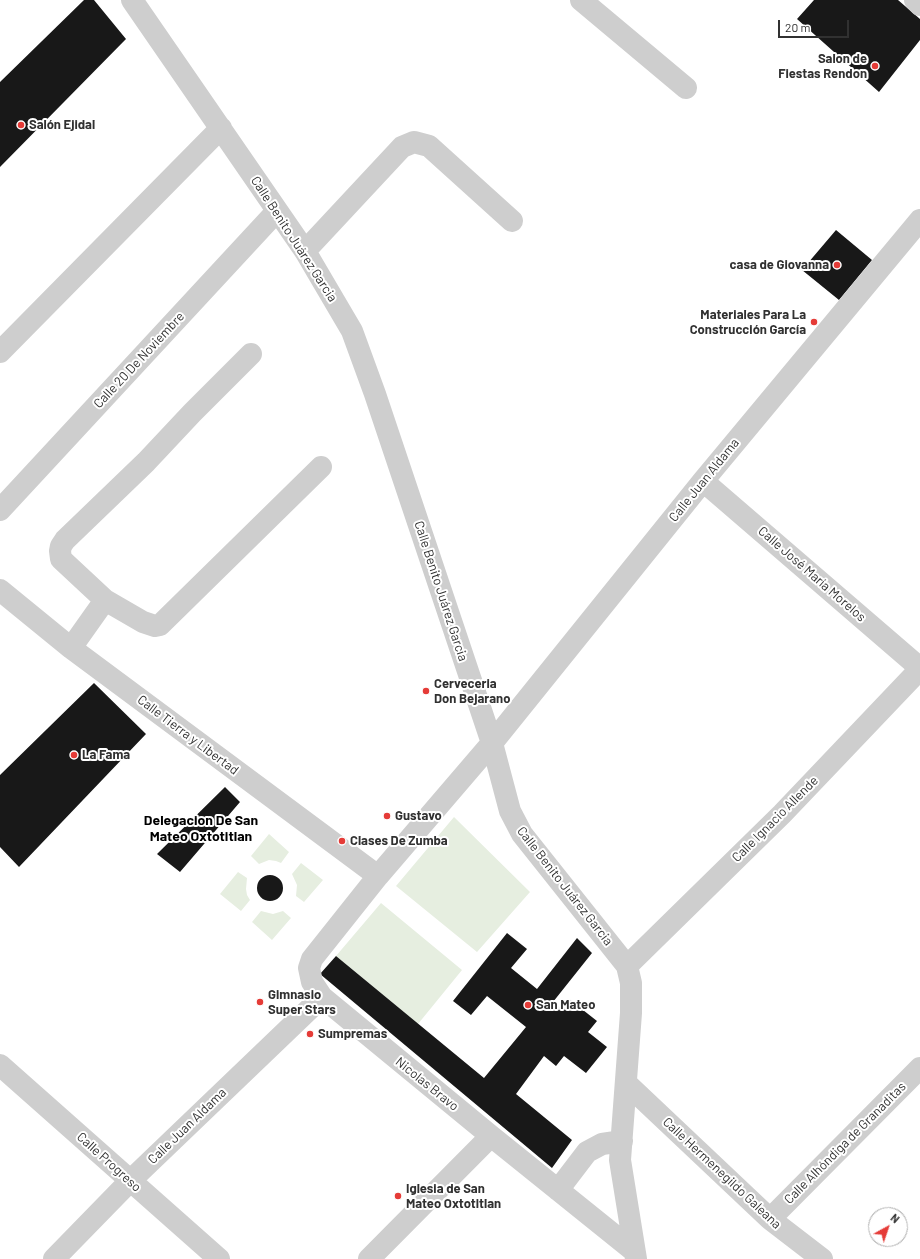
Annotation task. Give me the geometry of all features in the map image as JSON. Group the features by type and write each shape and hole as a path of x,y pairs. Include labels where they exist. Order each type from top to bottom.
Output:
{"street":[{"name":"Calle Benito Juárez Garcia","path":"132,0 305,251 352,331 375,394 492,743 510,811 522,834 627,966 631,983 631,1013 620,1160 635,1255"},
{"path":"581,0 686,88"},
{"path":"915,0 920,5"},
{"path":"0,352 221,128"},
{"path":"305,251 402,147 414,142 429,146 512,221"},
{"name":"Calle 20 De Noviembre","path":"0,510 278,211"},
{"name":"Calle Juan Aldama","path":"492,743 703,481 920,220"},
{"path":"251,354 146,462 65,540 61,546 61,559 105,600 142,622 155,626 160,625 321,467"},
{"name":"Calle José María Morelos","path":"703,481 920,668"},
{"name":"Calle Tierra y Libertad","path":"0,590 71,648 378,876"},
{"path":"71,648 105,600"},
{"name":"Calle Ignacio Allende","path":"627,966 782,814 920,668"},
{"name":"Nicolas Bravo","path":"492,743 378,876 312,959 309,968 312,982 322,997 635,1255"},
{"name":"Calle Juan Aldama","path":"54,1259 130,1181 322,997"},
{"name":"Calle Progreso","path":"0,1065 219,1259"},
{"name":"Calle Alhóndiga de Granaditas","path":"770,1219 920,1068"},
{"name":"Calle Hermenegildo Galeana","path":"626,1083 770,1219 822,1259"},
{"path":"369,1259 490,1136"},
{"path":"558,1190 587,1152 602,1144 622,1142"}],"shaded area":[{"path":"454,817 530,892 477,952 396,886"},
{"path":"269,834 289,852 281,863 269,860 259,864 251,856"},
{"path":"301,863 323,880 304,902 296,896 297,885 292,874"},
{"path":"238,872 247,878 246,889 250,900 241,911 220,894"},
{"path":"381,903 462,970 418,1024 336,956"},
{"path":"261,911 273,914 283,911 291,918 272,940 252,922"}],"building":[{"name":"Salón Ejidal","path":"84,0 94,0 126,39 0,167 0,82"},
{"name":"Salon de Fiestas Rendon","path":"814,0 898,0 920,19 920,40 879,92 797,19"},
{"name":"casa de Giovanna","path":"836,230 872,260 839,300 802,270"},
{"name":"La Fama","path":"94,683 146,734 19,867 0,847 0,775"},
{"path":"225,787 240,802 180,872 157,854"},
{"path":"270,875 279,879 283,888 279,897 270,901 261,897 257,888 261,879"},
{"path":"507,933 527,949 511,968 537,989 577,938 592,953 553,1002 561,1008 569,999 597,1021 588,1032 607,1047 586,1073 564,1056 556,1066 544,1056 516,1094 572,1140 552,1168 320,974 336,956 484,1078 526,1027 487,996 471,1015 453,1001"}],"place":[{"name":"Salon de Fiestas Rendon","path":"875,66"},
{"name":"Salón Ejidal","path":"21,125"},
{"name":"casa de Giovanna","path":"837,265"},
{"name":"Materiales Para La Construcción García","path":"814,322"},
{"name":"Cerveceria Don Bejarano","path":"426,691"},
{"name":"La Fama","path":"74,755"},
{"name":"Gustavo","path":"387,816"},
{"name":"Clases De Zumba","path":"342,841"},
{"name":"Gimnasio Super Stars","path":"260,1002"},
{"name":"San Mateo","path":"528,1005"},
{"name":"Sumpremas","path":"310,1034"},
{"name":"Iglesia de San Mateo Oxtotitlan","path":"398,1196"}],"district":[{"name":"Delegacion De San Mateo Oxtotitlan","path":"201,828"}]}
